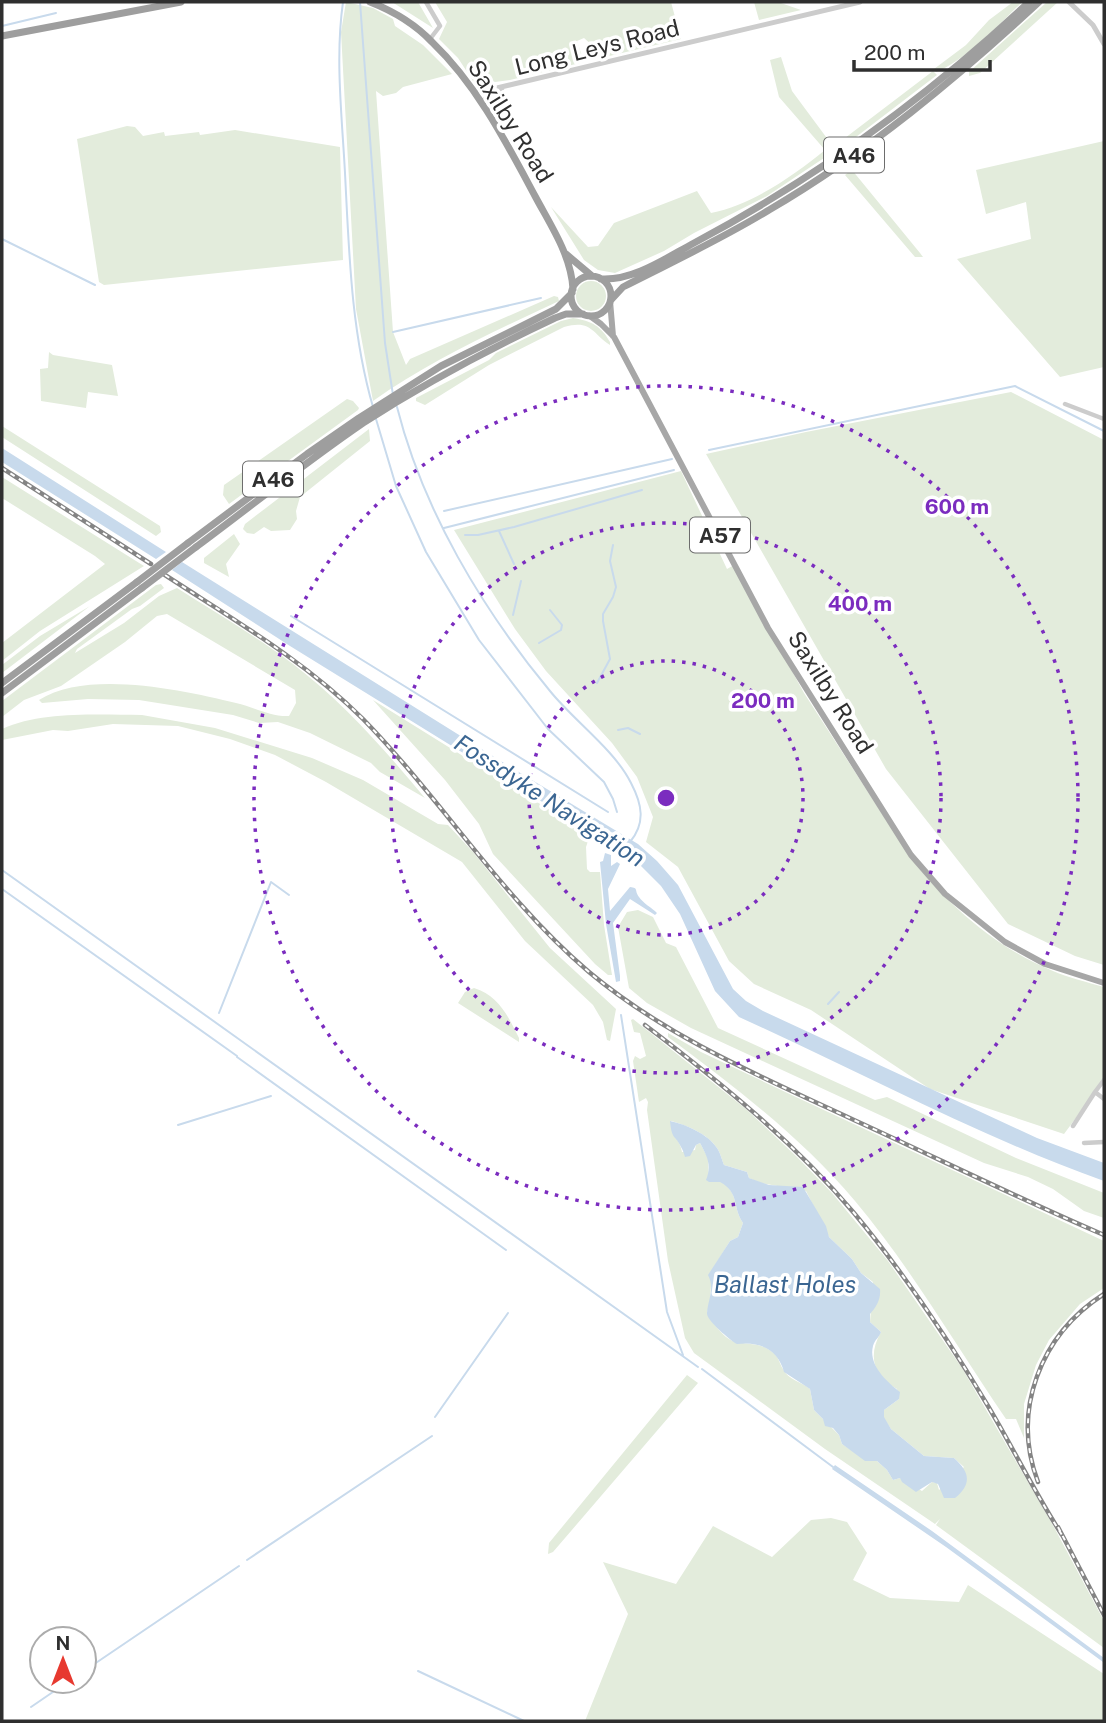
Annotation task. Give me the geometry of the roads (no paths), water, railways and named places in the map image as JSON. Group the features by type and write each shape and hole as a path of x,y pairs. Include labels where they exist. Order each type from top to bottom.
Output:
{"highway":[{"path":"2,36 181,2"},
{"name":"Saxilby Road","path":"370,2 398,15 430,39 475,93 519,166 566,254 571,271 572,291"},
{"name":"A46","path":"601,279 623,278 663,259 738,220 796,185 909,105 1029,2"},
{"name":"A46","path":"610,300 623,287 740,228 850,158 957,76 1039,2"},
{"name":"Saxilby Road","path":"566,254 592,277"},
{"path":"592,277 601,279 610,289 610,300 603,312 586,315 575,307 572,291 580,280 592,277"},
{"name":"A46","path":"2,683 192,545 307,454 481,344 560,306 572,291"},
{"name":"A46","path":"411,389 555,318 566,314 586,315"},
{"name":"A46","path":"2,693 139,584"}],"main road":[{"name":"Saxilby Road","path":"610,300 614,337"},
{"name":"Saxilby Road","path":"586,315 601,324 614,337 768,628 918,864 957,905 1017,950 1045,964 1104,983"}],"street":[{"path":"426,2 440,26 430,39"},
{"name":"Long Leys Road","path":"475,93 860,2"},
{"path":"1069,2 1093,25 1104,44"},
{"name":"Long Leys Road","path":"481,102 505,87"},
{"path":"1065,404 1104,419"},
{"path":"1073,1126 1104,1080"},
{"path":"1095,1092 1104,1099"},
{"path":"1084,1143 1104,1142"}],"water":[{"path":"2,448 166,552 156,559 2,462"},
{"name":"Fossdyke Navigation","path":"182,562 638,844 678,885 733,989 746,1001 1037,1138 1104,1163 1104,1181 965,1124 739,1017 715,991 680,914 661,886 628,853 626,855 623,850 604,842 172,570"},
{"path":"605,853 611,855 611,866 617,862 620,864 608,889 610,911 630,887 657,913 655,915 630,899 613,923 620,976 620,981 616,982 606,924 600,862 603,861"},
{"name":"Ballast Holes","path":"670,1121 689,1127 708,1138 718,1150 724,1165 747,1172 749,1178 769,1185 803,1187 826,1226 829,1237 852,1259 861,1273 880,1289 878,1303 870,1314 870,1322 881,1332 873,1346 873,1360 884,1378 900,1392 899,1399 884,1410 884,1417 891,1429 924,1456 954,1458 959,1463 967,1478 964,1488 955,1498 944,1498 938,1484 932,1482 916,1492 900,1478 893,1480 877,1461 865,1461 842,1444 833,1428 825,1426 823,1419 814,1410 810,1389 784,1372 772,1352 760,1345 737,1344 710,1320 707,1313 711,1289 708,1275 730,1241 738,1237 743,1223 733,1196 726,1186 720,1182 706,1180 708,1161 700,1143 690,1156 685,1157 673,1135"},
{"path":"835,1465 932,1531 1104,1658 1103,1662 946,1547 832,1469"}],"waterway":[{"path":"343,2 340,87 350,261 360,349 373,407"},
{"path":"360,2 385,343 393,395"},
{"path":"2,26 56,13"},
{"path":"2,239 95,285"},
{"path":"393,332 541,298"},
{"path":"709,450 1015,386 1104,431"},
{"name":"Fossdyke Navigation","path":"397,407 422,483 439,521 479,592 501,627 550,691 615,758 631,783 641,813 638,828 630,842"},
{"name":"Fossdyke Navigation","path":"376,419 396,486 426,552 479,640 548,729 604,782 617,812"},
{"path":"444,511 672,459"},
{"path":"444,528 674,470"},
{"path":"465,535 514,527 642,490"},
{"path":"499,531 514,564"},
{"path":"597,683 610,659 603,614 616,587 610,561 613,545"},
{"path":"513,615 521,581"},
{"path":"539,643 561,630 562,625 550,610"},
{"name":"Fossdyke Navigation","path":"291,616 608,812"},
{"path":"618,730 628,728 640,734"},
{"path":"2,870 698,1367"},
{"path":"219,1013 271,882 289,895"},
{"path":"2,889 237,1056"},
{"path":"828,1004 839,992"},
{"path":"621,1015 667,1312 683,1355"},
{"path":"237,1057 506,1250"},
{"path":"178,1125 271,1096"},
{"path":"435,1417 508,1313"},
{"path":"702,1369 833,1467"},
{"path":"247,1560 432,1436"},
{"path":"98,1662 239,1566"},
{"path":"418,1671 524,1721"},
{"path":"31,1707 49,1695"}],"railway":[{"path":"2,468 151,564"},
{"path":"165,575 268,642 341,698 420,782 529,913 589,972 619,996 683,1036 751,1072 1104,1235"},
{"path":"645,1025 755,1113 806,1161 854,1213 908,1283 957,1356 1062,1535"},
{"path":"1038,1482 1030,1455 1028,1428 1030,1402 1037,1377 1048,1353 1063,1331 1082,1311 1104,1294"},
{"path":"1058,1527 1104,1615"}]}
